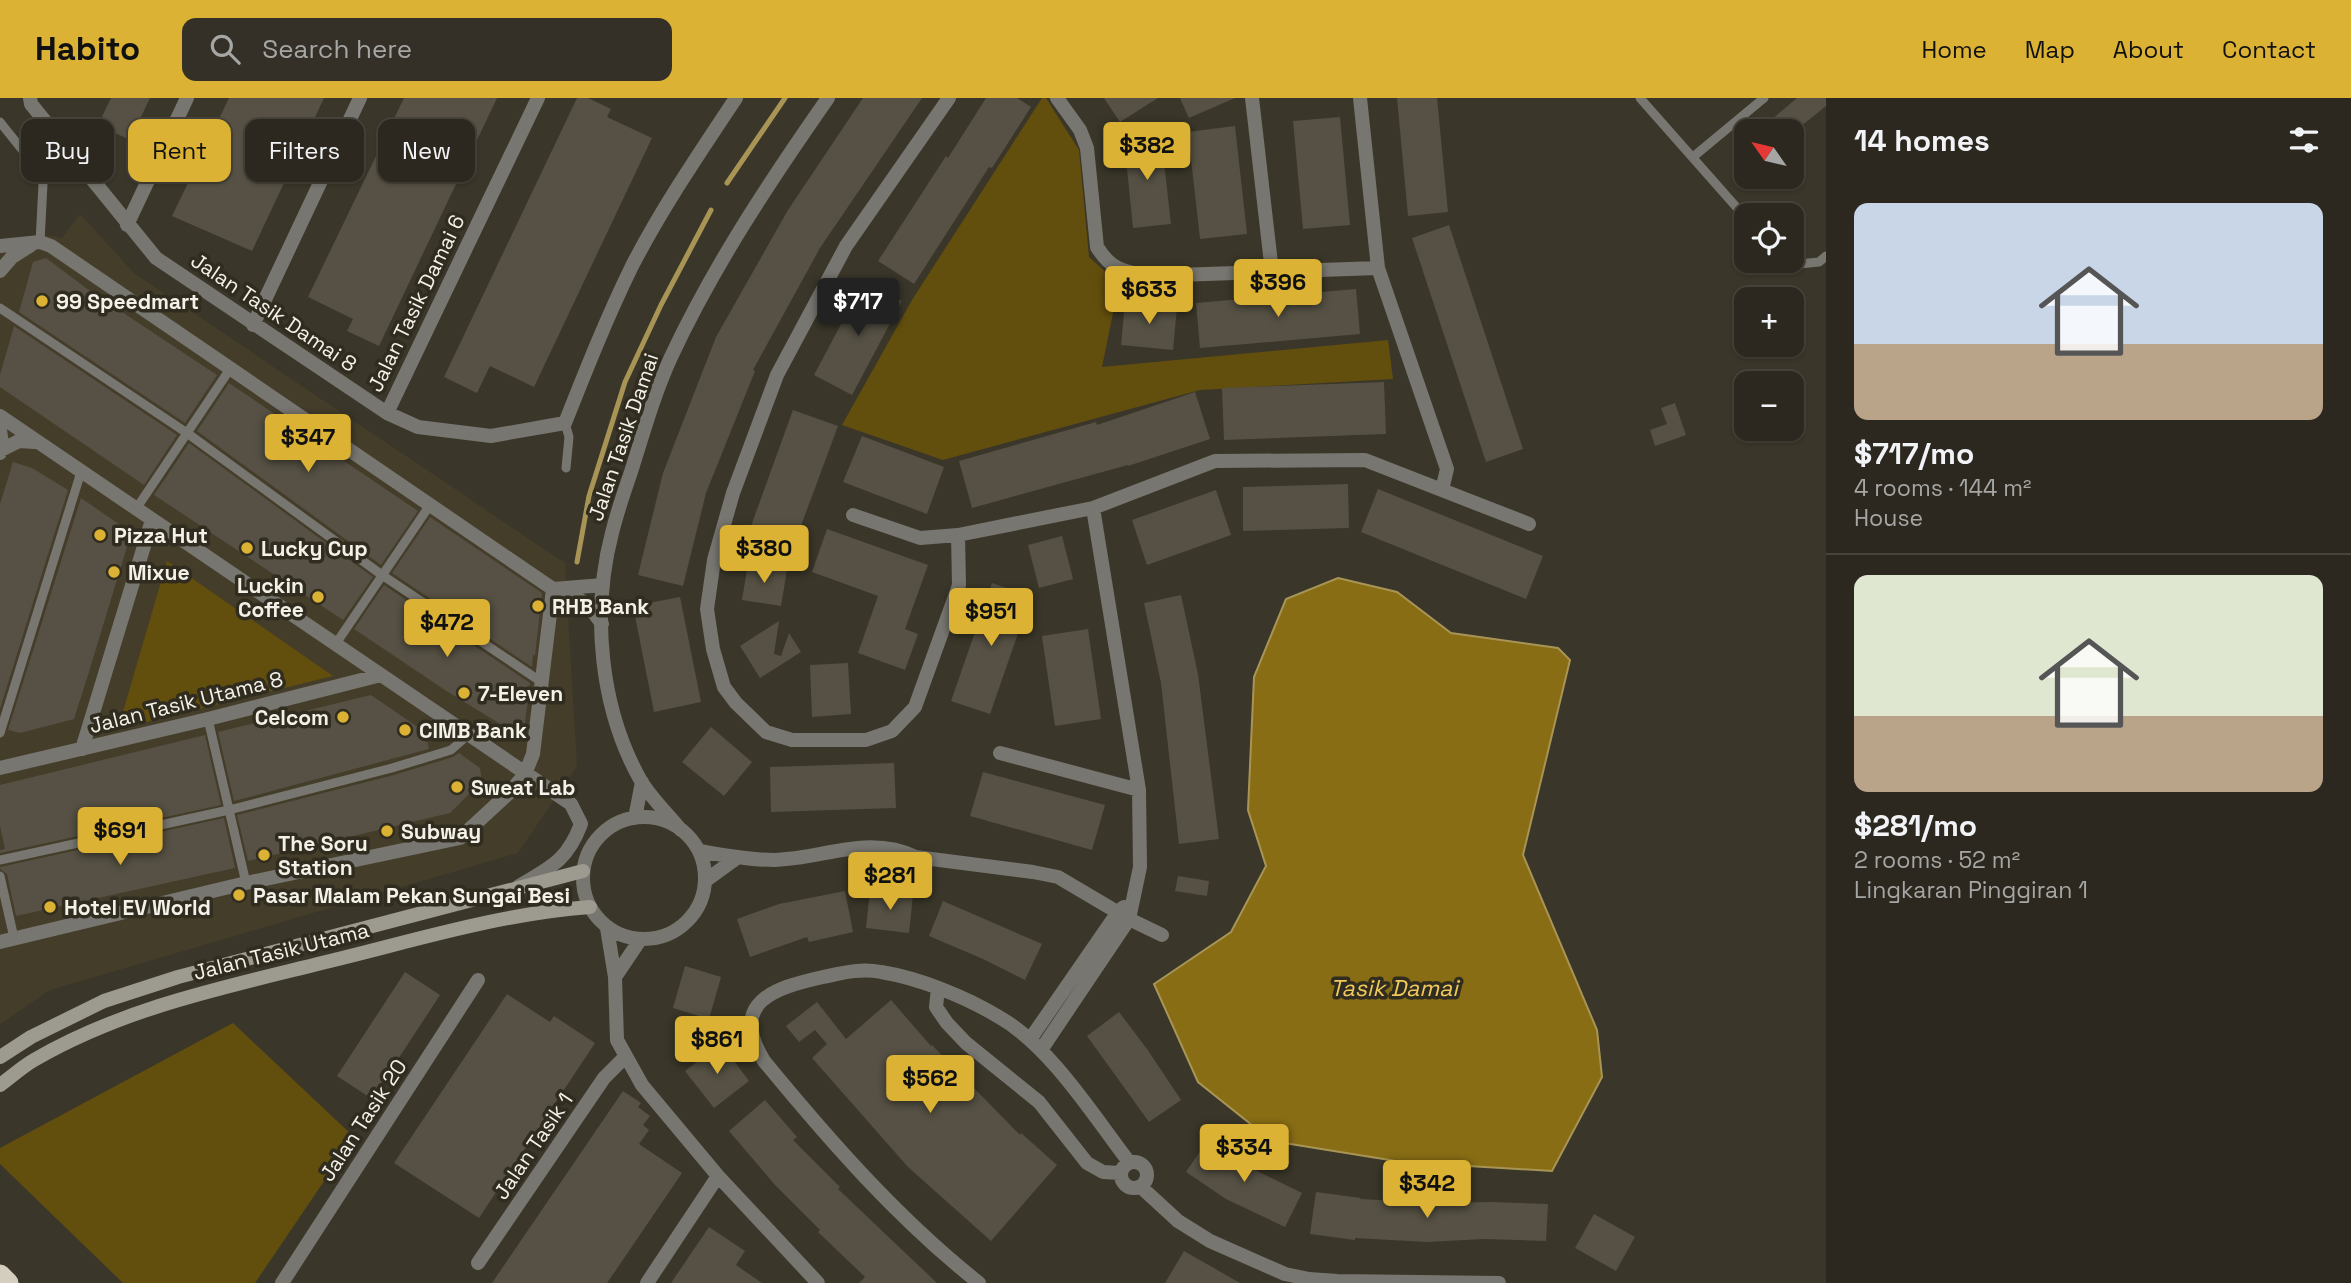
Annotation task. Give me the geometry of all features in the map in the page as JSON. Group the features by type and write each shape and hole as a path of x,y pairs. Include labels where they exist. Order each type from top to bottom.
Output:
{"highway":[{"path":"0,1275 8,1283"}],"street":[{"name":"Jalan Tasik Damai 8","path":"30,98 31,104 156,258 387,413 418,427 491,436 565,423"},
{"path":"127,225 187,98"},
{"path":"253,325 360,98"},
{"name":"Jalan Tasik Damai 6","path":"387,413 538,98"},
{"path":"565,423 593,351 633,265 691,165 736,98"},
{"name":"Jalan Tasik Damai","path":"681,830 642,782 615,717 605,680 603,585 611,534 650,411 670,359 748,214 828,98"},
{"path":"949,98 846,246 777,375 733,493 714,560 707,609 713,649 724,687 736,704 766,732 792,740 866,740 892,731 915,707 959,584 958,535"},
{"path":"1057,98 1080,130 1087,148 1097,247 1105,261 1120,270 1148,276 1378,268"},
{"path":"1252,98 1272,272"},
{"path":"1360,98 1378,268 1447,469 1442,491"},
{"path":"0,246 37,242 51,246 553,589 603,585"},
{"path":"0,271 12,257 37,242"},
{"path":"0,416 571,804 580,824 573,845 557,863 514,889"},
{"path":"0,430 0,451 19,441 39,443"},
{"path":"853,515 920,538 958,535 1093,508 1214,461 1365,460 1529,524"},
{"path":"1041,1050 1133,900 1140,867 1139,790 1093,508"},
{"path":"82,749 152,520"},
{"path":"7,940 246,883 460,838 510,792 525,774 533,754 553,589"},
{"path":"550,607 560,600 576,597 586,602 603,624"},
{"name":"Jalan Tasik Utama 8","path":"0,768 381,676"},
{"path":"1000,753 1139,790"},
{"path":"635,818 642,782"},
{"path":"635,818 667,822 681,830 699,851 705,881 702,897 684,924 663,936 639,940 607,928 590,907 584,890 583,870 589,852 600,836 616,824 635,818"},
{"path":"699,851 775,860 872,846 900,849 916,857 1033,872 1058,877 1161,935"},
{"path":"705,881 738,857"},
{"name":"Jalan Tasik Utama","path":"0,1057 31,1037 104,1001 191,974 583,870"},
{"path":"472,900 476,924"},
{"name":"Jalan Tasik Utama","path":"0,1085 33,1060 111,1023 182,998 476,924 550,910 590,907"},
{"path":"1031,1038 1124,915"},
{"path":"607,928 615,977 617,1040 642,1084 718,1175 818,1283"},
{"path":"615,977 639,940"},
{"path":"979,1283 882,1195 772,1071 754,1044 752,1020 763,998 793,984 857,970 880,971 937,988 997,1015 1031,1038 1041,1050 1125,1168 1122,1181 1128,1188 1141,1186"},
{"name":"Jalan Tasik 20","path":"282,1283 478,980"},
{"path":"937,988 936,1007 947,1023 966,1044 1039,1102 1087,1163 1103,1172 1125,1168 1138,1162 1145,1167 1147,1175 1141,1186"},
{"name":"Jalan Tasik 1","path":"478,1263 604,1078 626,1056"},
{"path":"647,1283 718,1175"},
{"path":"1141,1186 1178,1221 1210,1241 1285,1274 1337,1281 1499,1283"}],"lane":[{"path":"1640,98 1734,204"},
{"path":"1693,158 1764,98"},
{"path":"0,122 36,167 43,184 37,242"},
{"path":"1804,264 1819,262 1826,256"},
{"path":"0,308 187,433 383,575 540,681"},
{"path":"136,509 230,369"},
{"path":"565,423 569,437 566,468"},
{"path":"0,733 81,472"},
{"path":"335,645 430,505"},
{"path":"208,719 246,883"},
{"path":"0,860 229,810 392,768 451,750 468,735"},
{"path":"0,876 7,940"}],"shaded area":[{"path":"1042,98 1046,98 1079,150 1089,257 1119,284 1102,367 1388,340 1393,379 1200,390 943,460 842,425 912,300"},
{"path":"80,214 134,273 565,563 577,766 518,853 50,990 0,1024 0,240 45,235 62,238"},
{"path":"167,561 333,676 118,729"},
{"path":"233,1023 354,1137 255,1283 123,1283 0,1164 0,1148"}],"water":[{"name":"Tasik Damai","path":"1338,578 1397,592 1451,633 1558,648 1570,660 1523,855 1597,1030 1602,1077 1552,1171 1402,1162 1272,1141 1198,1082 1154,984 1231,932 1266,866 1248,810 1254,677 1286,599"}],"building":[{"path":"111,98 150,98 140,119 128,119 128,139 114,132 114,119 101,119"},
{"path":"229,98 324,98 314,119 245,119 245,182 284,182 252,251 172,216 188,182 231,182 231,119 219,119"},
{"path":"404,98 497,98 475,144 475,119 394,119"},
{"path":"577,98 588,98 611,109 607,117 652,138 534,387 490,366 477,393 444,377"},
{"path":"863,98 922,98 820,248 753,370 755,371 706,493 683,586 638,575 663,473 716,337 788,210"},
{"path":"986,98 1017,98 1031,107 914,284 878,261"},
{"path":"1104,98 1158,98 1120,122"},
{"path":"1180,98 1235,98 1189,118"},
{"path":"1397,98 1437,98 1448,212 1408,216"},
{"path":"1797,98 1826,98 1826,106 1804,124 1804,119 1772,119"},
{"path":"1340,117 1350,225 1303,229 1293,121"},
{"path":"1235,126 1247,234 1200,239 1188,132"},
{"path":"1161,135 1171,224 1133,228 1124,139"},
{"path":"378,152 378,182 457,182 379,346 347,331 353,319 308,297"},
{"path":"1449,225 1523,449 1486,462 1412,238"},
{"path":"46,258 86,288 217,375 185,423 19,312 33,262"},
{"path":"864,281 902,301 852,395 814,375"},
{"path":"1356,289 1360,334 1200,348 1196,303"},
{"path":"1125,302 1177,307 1173,350 1121,345"},
{"path":"14,326 177,435 144,485 0,387 0,375"},
{"path":"1384,382 1386,434 1224,440 1222,388"},
{"path":"229,383 418,511 381,565 197,431"},
{"path":"1195,392 1210,439 1128,466 972,508 959,461 1096,422 1097,425"},
{"path":"1675,403 1686,435 1655,446 1650,430 1667,424 1661,408"},
{"path":"793,410 838,426 795,542 751,526"},
{"path":"862,436 944,467 927,514 843,482"},
{"path":"189,443 373,577 343,620 154,495"},
{"path":"13,462 32,468 68,490 0,709 0,504"},
{"path":"1348,484 1349,528 1243,531 1243,487"},
{"path":"1378,489 1543,556 1526,599 1361,532"},
{"path":"1216,490 1231,535 1147,565 1132,520"},
{"path":"81,498 129,531 130,537 88,675 74,719 20,733 8,730"},
{"path":"430,517 542,593 532,667 392,573"},
{"path":"827,529 928,565 905,629 918,634 905,670 858,653 878,596 812,572"},
{"path":"1062,536 1073,579 1039,588 1028,545"},
{"path":"748,563 787,570 781,606 742,600"},
{"path":"992,583 1031,596 990,714 951,701"},
{"path":"384,585 530,683 523,738 354,629"},
{"path":"1181,595 1198,674 1219,839 1179,844 1161,683 1144,603"},
{"path":"680,597 701,702 654,712 633,606"},
{"path":"779,621 774,654 781,656 789,633 801,652 760,678 740,646"},
{"path":"1088,629 1101,719 1055,726 1042,636"},
{"path":"848,663 851,714 812,717 810,665"},
{"path":"371,695 425,732 429,749 234,801 218,732"},
{"path":"711,727 752,762 724,796 682,762"},
{"path":"205,735 221,805 0,853 0,850 5,849 0,826 0,785"},
{"path":"459,753 480,768 482,781 450,813 248,861 237,815 394,775"},
{"path":"894,763 896,808 771,812 770,767"},
{"path":"983,772 1105,805 1092,850 970,816"},
{"path":"224,818 235,868 16,916 7,874 0,867"},
{"path":"1178,876 1209,881 1207,896 1175,891"},
{"path":"870,890 913,895 909,933 866,928"},
{"path":"845,891 853,932 809,942 807,937 750,957 737,919 779,904"},
{"path":"943,901 1042,944 1025,980 929,936"},
{"path":"685,966 721,977 709,1019 673,1008"},
{"path":"405,972 440,995 372,1099 337,1076"},
{"path":"507,994 550,1022 554,1016 595,1043 479,1218 394,1163"},
{"path":"891,1000 931,1046 1020,1135 1021,1133 1057,1165 991,1241 908,1167 812,1058 827,1044 815,1030 799,1042 786,1026 817,1002 846,1039"},
{"path":"1119,1012 1181,1100 1149,1122 1087,1036"},
{"path":"718,1046 723,1046 749,1081 714,1108 685,1071"},
{"path":"623,1091 641,1103 638,1107 650,1116 643,1125 649,1130 639,1144 682,1173 616,1270 607,1283 492,1283"},
{"path":"765,1100 797,1137 793,1140 840,1187 838,1189 937,1283 859,1283 865,1277 818,1232 820,1230 775,1185 729,1131"},
{"path":"1209,1138 1259,1172 1302,1193 1285,1227 1226,1199 1186,1172"},
{"path":"1316,1192 1360,1199 1435,1203 1548,1204 1546,1241 1355,1240 1310,1234"},
{"path":"1594,1214 1635,1237 1616,1271 1575,1248"},
{"path":"709,1227 745,1251 736,1265 762,1283 671,1283"},
{"path":"1184,1251 1240,1283 1165,1283"}],"waterway":[{"path":"727,183 785,98"},
{"path":"577,562 589,496 625,382 661,305 711,210"}],"place":[{"name":"99 Speedmart","path":"42,301"},
{"name":"Pizza Hut","path":"100,535"},
{"name":"Lucky Cup","path":"247,548"},
{"name":"Mixue","path":"114,572"},
{"name":"Luckin Coffee","path":"318,597"},
{"name":"RHB Bank","path":"538,606"},
{"name":"7-Eleven","path":"464,693"},
{"name":"Celcom","path":"343,717"},
{"name":"CIMB Bank","path":"405,730"},
{"name":"Sweat Lab","path":"457,787"},
{"name":"Subway","path":"387,831"},
{"name":"The Soru Station","path":"264,855"},
{"name":"Pasar Malam Pekan Sungai Besi","path":"239,895"},
{"name":"Hotel EV World","path":"50,907"}]}
